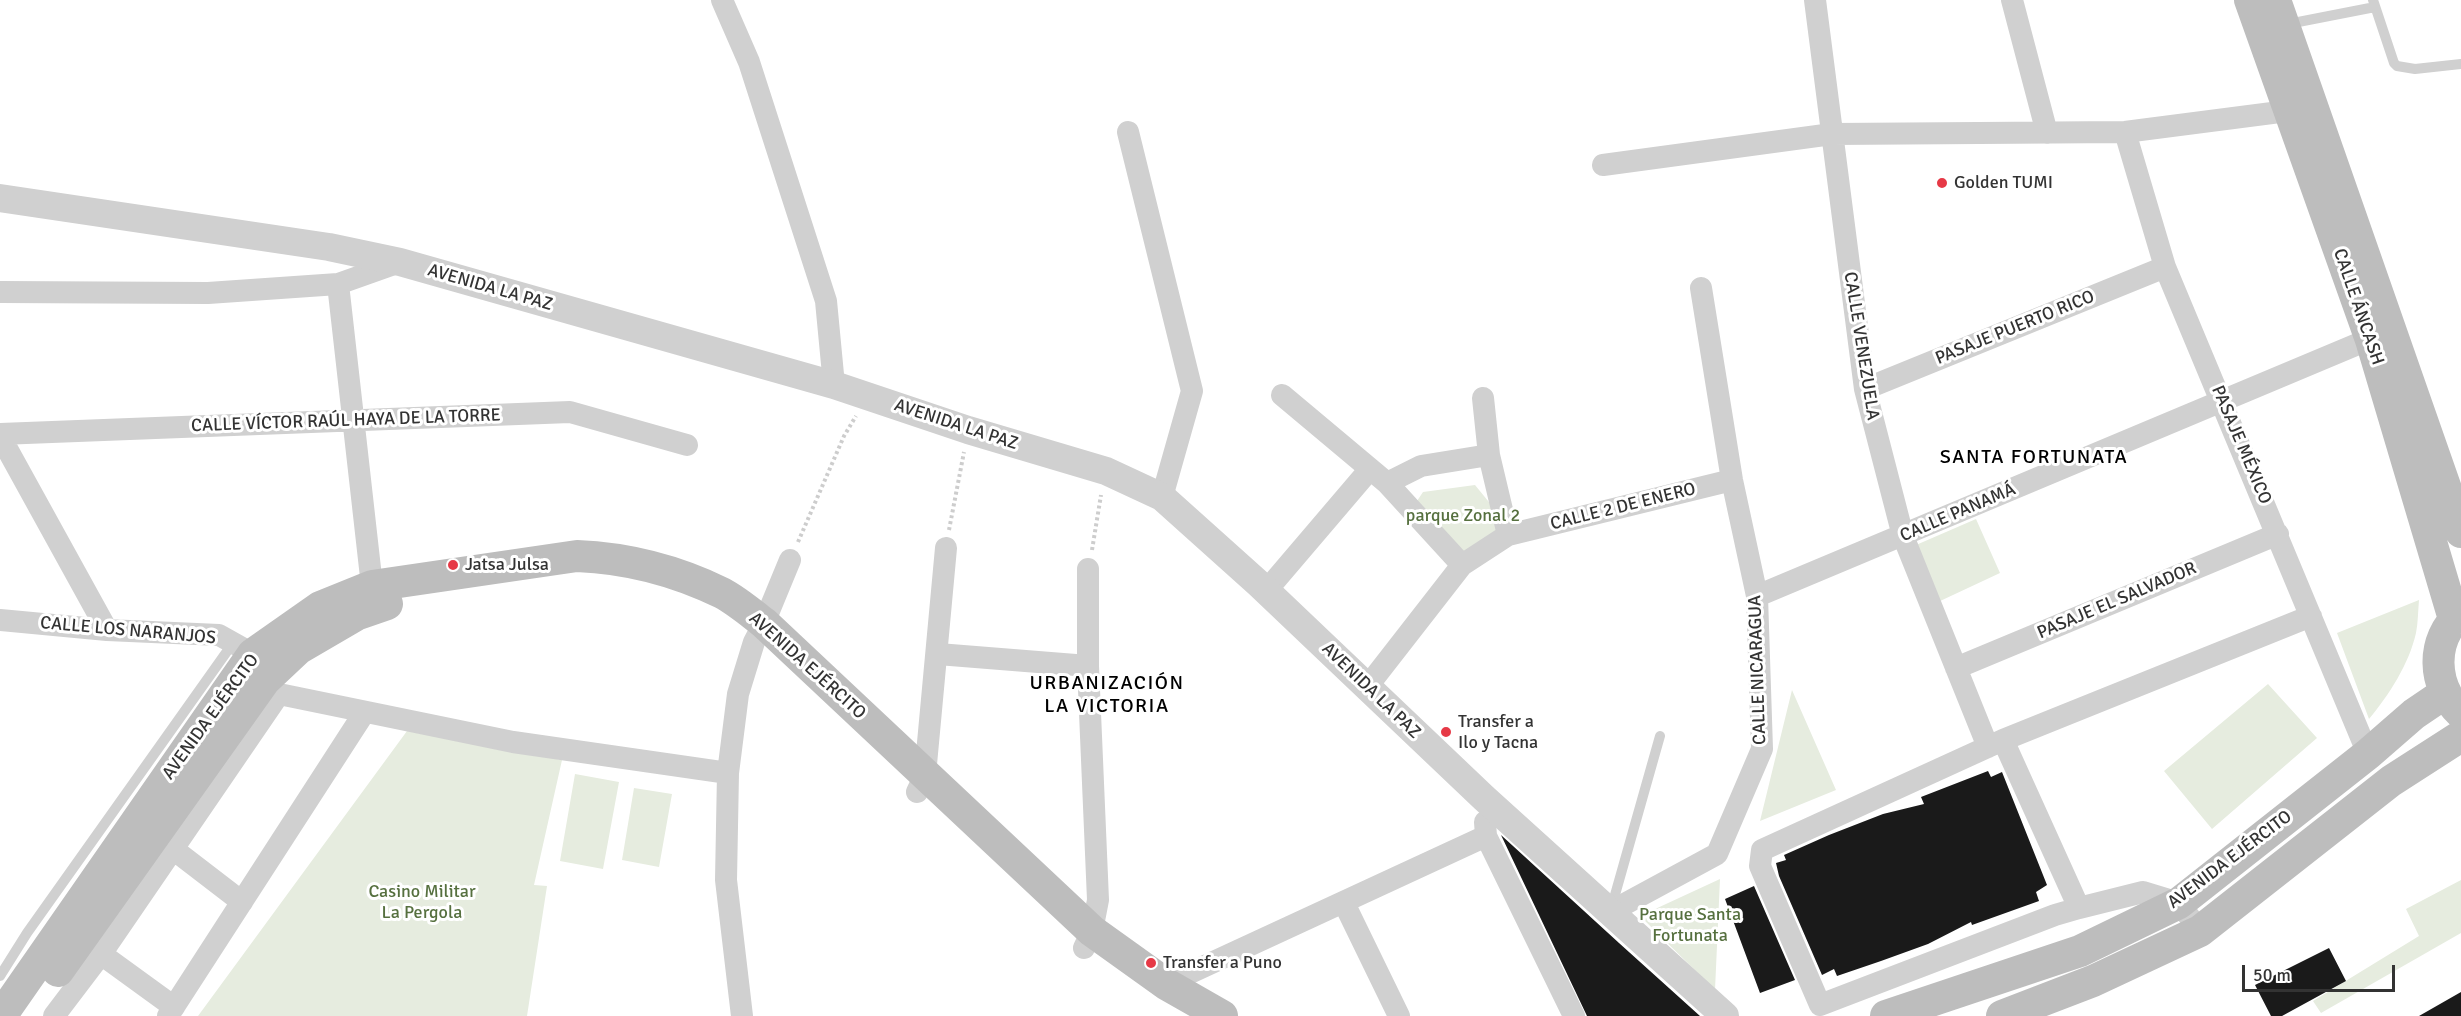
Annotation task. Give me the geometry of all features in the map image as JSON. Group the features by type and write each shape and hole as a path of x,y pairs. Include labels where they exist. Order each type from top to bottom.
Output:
{"main road":[{"name":"CALLE ÁNCASH","path":"2250,0 2300,109 2381,334 2461,532"},
{"name":"CALLE ÁNCASH","path":"2280,12 2300,109"},
{"name":"CALLE ÁNCASH","path":"2381,334 2458,616"},
{"name":"AVENIDA EJÉRCITO","path":"27,1016 258,668 298,649 358,614 393,601 578,566"},
{"name":"AVENIDA EJÉRCITO","path":"1,1016 258,668 320,608 372,586 578,566 604,578 657,589 759,633 1088,939 1178,1016"},
{"path":"2453,703 2438,674 2438,654 2444,636 2458,616"},
{"name":"AVENIDA EJÉRCITO","path":"1886,1016 2080,951 2180,903 2414,714 2453,703"},
{"name":"AVENIDA EJÉRCITO","path":"2002,1016 2093,981 2200,931 2391,781 2461,736"},
{"name":"AVENIDA EJÉRCITO","path":"1088,939 1222,1016"}],"street":[{"path":"722,0 749,62 826,300 834,385"},
{"name":"CALLE VENEZUELA","path":"1815,0 1864,389 1903,536 1956,668 2079,908"},
{"path":"2012,0 2047,133"},
{"path":"1603,165 1832,134 2126,132 2300,109"},
{"path":"1128,132 1192,392 1162,497"},
{"name":"PASAJE MÉXICO","path":"2126,132 2165,267 2368,753"},
{"name":"AVENIDA LA PAZ","path":"0,198 328,248 400,262 834,385 968,430 1106,471 1162,497 1266,591 1484,798 1725,1016"},
{"path":"0,292 208,293 338,284 400,262"},
{"name":"PASAJE PUERTO RICO","path":"1864,389 2165,267"},
{"path":"338,284 372,586"},
{"name":"CALLE NICARAGUA","path":"1610,912 1717,854 1762,749 1757,596 1732,480 1701,288"},
{"name":"CALLE PANAMÁ","path":"1757,596 2381,334"},
{"path":"1282,395 1378,476 1462,565"},
{"path":"1483,398 1489,455 1508,535"},
{"name":"CALLE VÍCTOR RAÚL HAYA DE LA TORRE","path":"0,435 570,412 687,445"},
{"path":"0,435 107,630"},
{"path":"1266,591 1378,476 1421,466 1489,455"},
{"name":"CALLE 2 DE ENERO","path":"1367,687 1462,565 1508,535 1732,480"},
{"name":"PASAJE EL SALVADOR","path":"1956,668 2278,534"},
{"path":"921,784 938,654 946,548"},
{"path":"742,1016 726,880 728,773 738,694 759,633 790,560"},
{"path":"1088,569 1088,666 1098,900 1088,939"},
{"path":"2200,931 2180,903 2143,892 2055,915 1820,1005 1760,866 1762,850 1995,743 2311,616"},
{"name":"CALLE LOS NARANJOS","path":"0,620 107,630 219,635 258,668 364,713 513,742 728,773"},
{"path":"938,654 1088,666"},
{"path":"61,1014 173,849 258,668"},
{"path":"101,954 171,1012 364,713"},
{"path":"1484,798 1486,836 1574,1016"},
{"path":"1166,984 1486,836"},
{"path":"173,849 242,902"},
{"path":"1344,903 1400,1016"}],"lane":[{"path":"2280,12 2374,3 2397,66 2415,69 2461,64"},
{"path":"0,976 27,933 258,668"},
{"path":"1610,912 1660,736"}],"path":[{"path":"790,560 844,436 866,396"},
{"path":"946,548 968,430"},
{"path":"1088,569 1106,471"}],"green space":[{"name":"parque Zonal 2","path":"1475,485 1493,507 1500,537 1470,557 1411,510 1423,492"},
{"path":"1976,519 2000,573 1938,602 1916,545"},
{"path":"2419,600 2416,633 2409,656 2391,689 2369,719 2337,633"},
{"path":"2268,684 2317,738 2212,829 2164,771"},
{"path":"1792,690 1836,790 1760,821"},
{"name":"Casino Militar La Pergola","path":"407,731 562,760 534,885 547,886 527,1016 198,1016"},
{"path":"575,774 619,782 603,869 560,861"},
{"path":"634,788 672,794 659,867 622,860"},
{"name":"Parque Santa Fortunata","path":"1720,879 1715,990 1640,916"},
{"path":"2461,880 2461,933 2321,1013 2313,1001 2419,936 2406,909"}],"building":[{"path":"1988,771 1991,777 2002,772 2047,885 2036,892 2039,901 1972,925 1971,922 1928,944 1881,961 1837,976 1834,969 1822,975 1779,876 1776,863 1786,860 1784,855 1829,835 1883,814 1924,804 1921,797"},
{"path":"1501,835 1619,943 1700,1016 1587,1016"},
{"path":"1754,886 1795,980 1760,993 1725,899"},
{"path":"2329,948 2346,981 2282,1016 2271,1016 2255,985"},
{"path":"2461,992 2461,1016 2419,1016"}],"place":[{"name":"Golden TUMI","path":"1942,183"},
{"name":"Jatsa Julsa","path":"453,565"},
{"name":"Transfer a Ilo y Tacna","path":"1446,732"},
{"name":"Transfer a Puno","path":"1151,963"}],"district":[{"name":"SANTA FORTUNATA","path":"2034,458"},
{"name":"URBANIZACIÓN LA VICTORIA","path":"1107,696"}]}
